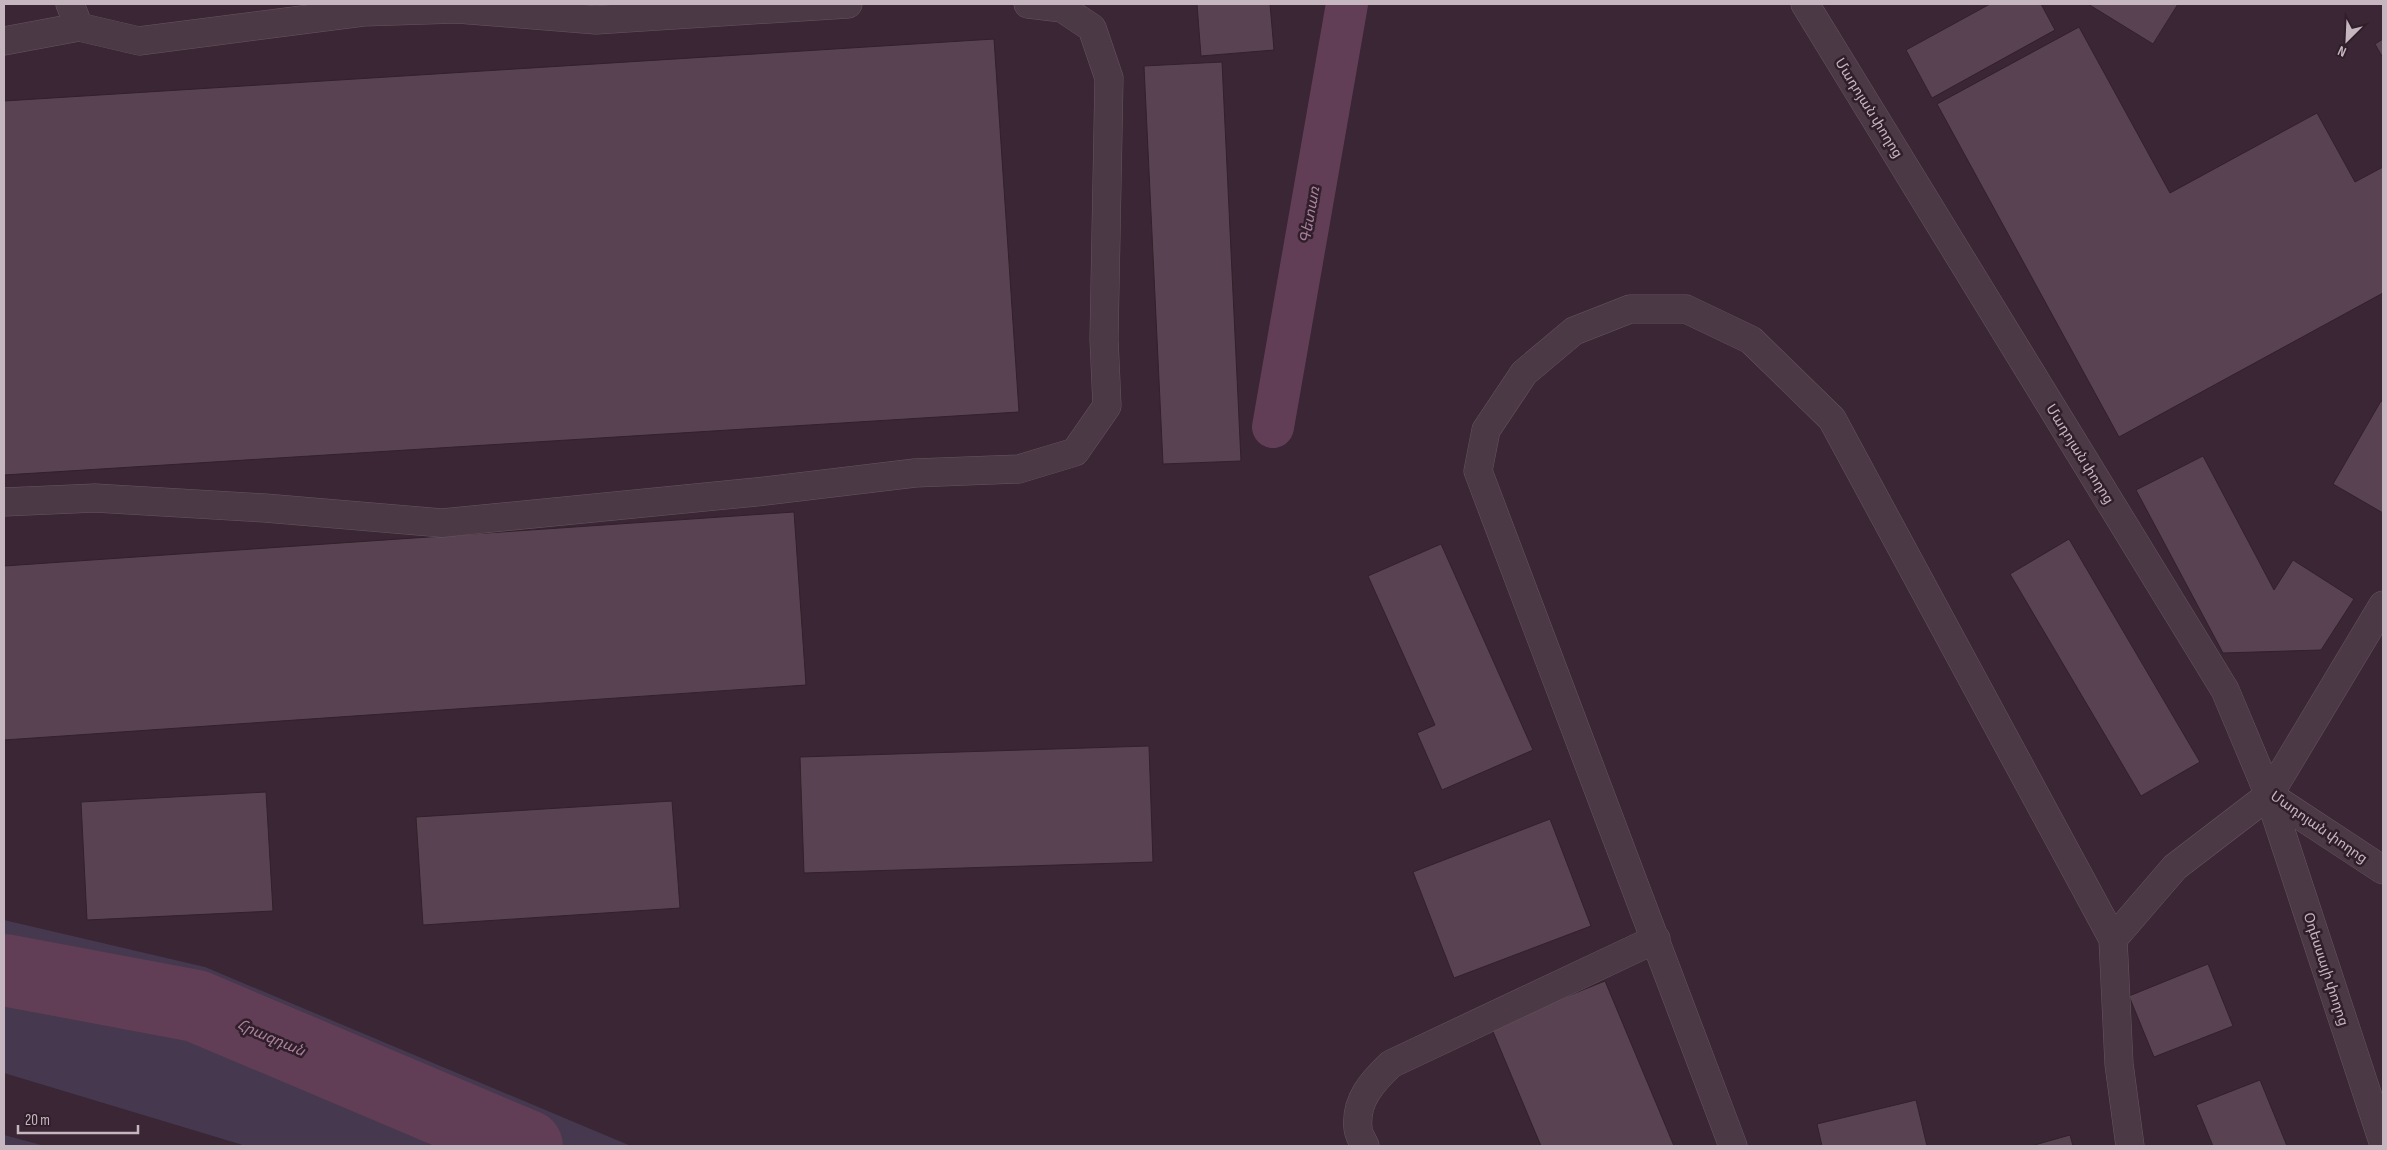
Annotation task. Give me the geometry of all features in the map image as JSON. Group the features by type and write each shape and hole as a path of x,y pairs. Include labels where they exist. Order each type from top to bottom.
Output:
{"street":[{"path":"4,40 74,15 139,41 363,12 457,9 596,20 848,4"},
{"path":"4,502 95,498 265,508 442,524 756,492 914,473 1019,469 1075,452 1107,406 1104,339 1109,78 1092,28 1062,8 1028,4"},
{"name":"Մադոյան փողոց","path":"1804,4 2226,690 2269,795 2383,870"},
{"path":"1733,1146 1478,471 1486,430 1524,373 1574,331 1630,309 1686,309 1751,340 1832,419 2114,939 2119,1064 2130,1146"},
{"path":"2114,939 2176,867 2269,795 2383,605"},
{"name":"Օդեսսայի փողոց","path":"2269,795 2383,1142"},
{"path":"1365,1146 1358,1129 1360,1101 1374,1080 1391,1064 1656,939"}],"shaded area":[{"path":"4,920 205,967 631,1146 246,1146 4,1073"},
{"path":"4,1135 45,1146 4,1146"}],"building":[{"path":"1197,4 1270,4 1274,50 1201,56"},
{"path":"1990,4 2041,4 2055,30 1932,98 1906,50"},
{"path":"2088,4 2178,4 2153,44"},
{"path":"2079,27 2170,193 2317,113 2355,182 2383,167 2383,293 2119,437 1937,104"},
{"path":"994,39 1019,412 4,475 4,101"},
{"path":"2383,39 2383,58 2375,44"},
{"path":"1222,62 1241,461 1163,464 1144,66"},
{"path":"2381,401 2383,402 2383,513 2333,484"},
{"path":"2203,456 2274,590 2293,560 2354,599 2321,650 2223,653 2136,490"},
{"path":"794,512 806,685 4,740 4,566"},
{"path":"2069,539 2200,762 2141,796 2010,574"},
{"path":"1441,544 1533,750 1442,790 1417,733 1435,725 1368,576"},
{"path":"1149,746 1153,862 804,873 800,757"},
{"path":"266,792 273,911 87,920 81,802"},
{"path":"672,801 680,908 423,925 416,817"},
{"path":"1550,819 1591,926 1454,978 1413,872"},
{"path":"2208,964 2233,1026 2154,1057 2129,996"},
{"path":"1605,981 1674,1146 1541,1146 1491,1027"},
{"path":"2260,1080 2287,1146 2213,1146 2196,1105"},
{"path":"1916,1100 1927,1146 1822,1146 1817,1124"},
{"path":"2070,1135 2073,1146 2031,1146"}],"waterway":[{"name":"Գետառ","path":"1273,427 1347,4"},
{"name":"Հրազդան","path":"4,970 196,1006 527,1146"}]}
